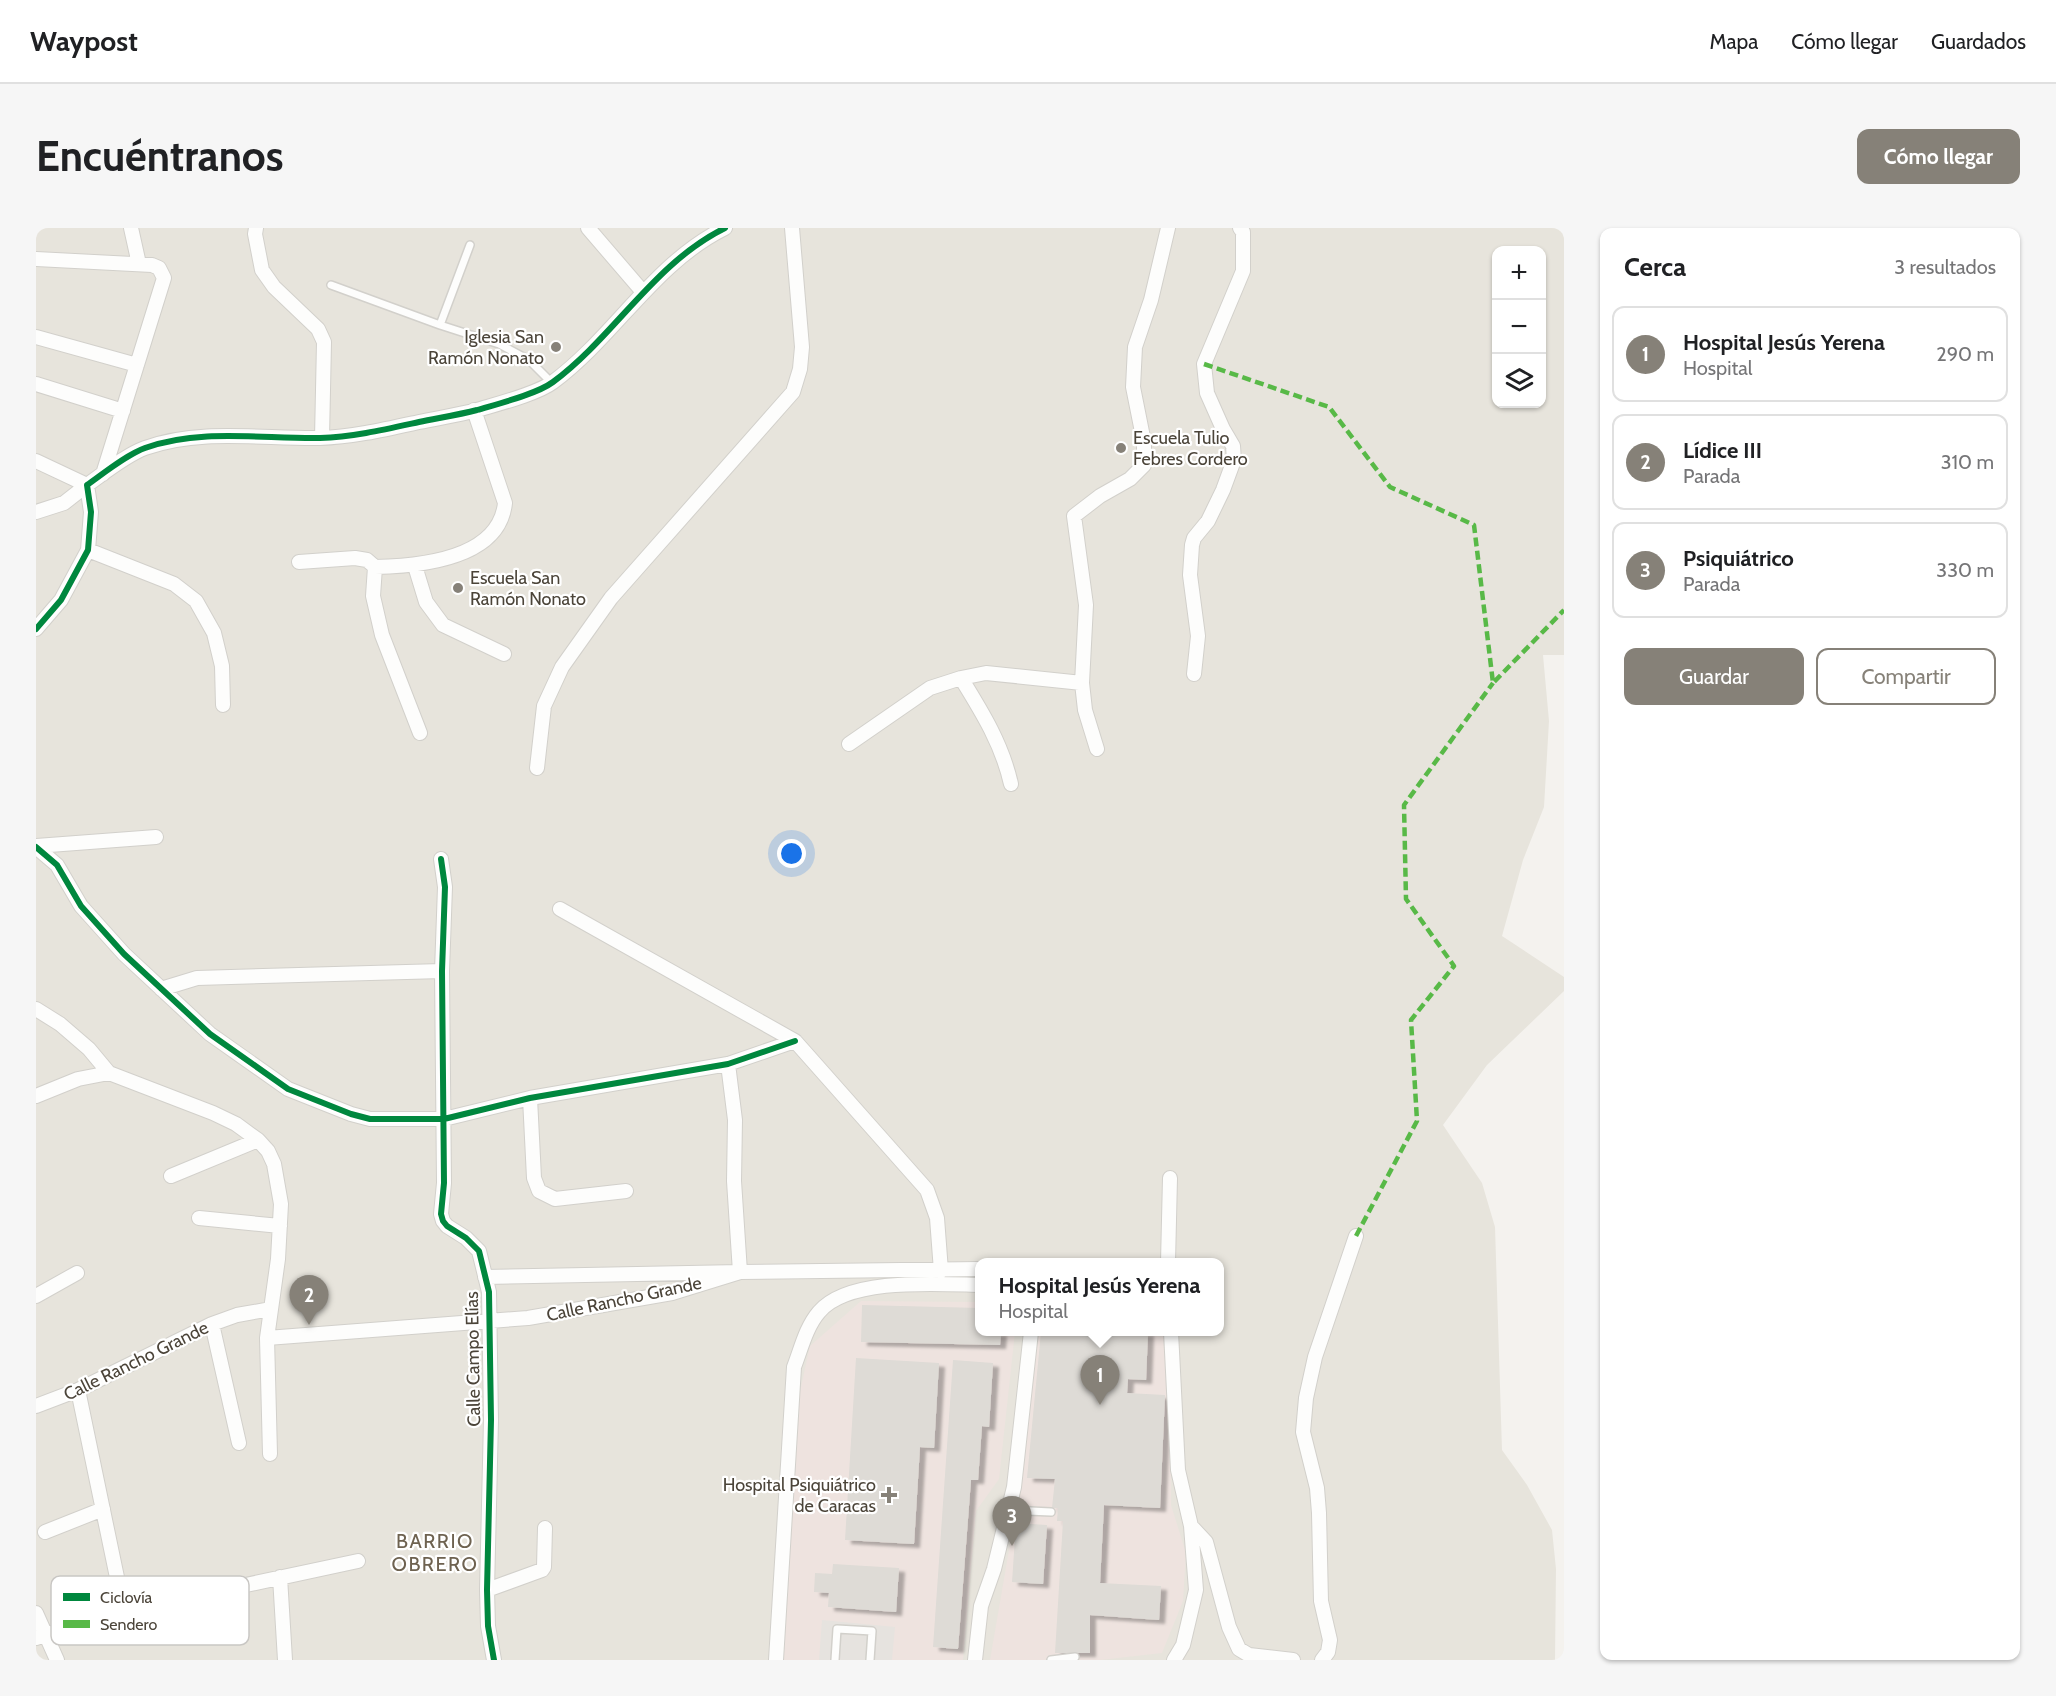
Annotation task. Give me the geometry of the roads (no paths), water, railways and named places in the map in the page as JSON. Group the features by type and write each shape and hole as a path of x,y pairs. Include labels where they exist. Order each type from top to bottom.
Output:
{"street":[{"path":"131,228 139,264"},
{"path":"256,228 255,234 262,270 274,288 318,329 324,342 322,438"},
{"path":"588,228 643,292"},
{"path":"36,512 64,503 142,449 169,441 198,437 322,438 375,432 474,410 532,392 552,383 588,352 643,292 680,258 708,236 725,228"},
{"path":"537,768 544,706 562,667 611,598 793,392 800,369 802,347 792,228"},
{"path":"1097,749 1085,710 1082,683 1086,605 1074,516 1100,496 1130,479 1144,465 1144,442 1133,387 1135,347 1151,300 1168,228"},
{"path":"1194,674 1198,636 1190,575 1192,545 1194,537 1208,522 1234,460 1233,446 1207,393 1204,364 1243,271 1243,232 1240,228"},
{"path":"36,259 139,264 159,267 164,278 103,474"},
{"path":"36,337 137,365"},
{"path":"36,384 123,411"},
{"path":"299,562 355,558 367,560 375,567 415,566 468,551 486,539 504,514 505,503 474,410"},
{"path":"36,461 87,485"},
{"path":"36,629 61,600 88,550 91,513 87,485"},
{"path":"88,550 174,584 196,601 214,633 222,666 222,705"},
{"path":"415,566 426,602 443,625 504,654"},
{"path":"375,567 373,596 382,635 420,733"},
{"path":"849,744 930,688 961,678 986,674 1082,683"},
{"path":"961,678 993,730 1006,763 1011,784"},
{"path":"36,847 156,837"},
{"path":"36,847 57,865 81,906 124,954 210,1034 288,1089 351,1114 370,1119 444,1119 530,1098 728,1064 795,1041"},
{"name":"Calle Campo Elías","path":"441,860 445,887 442,971 444,1119 441,1214 447,1226 466,1238 479,1251 489,1292 491,1420 487,1590 488,1626 494,1660"},
{"path":"560,909 795,1041 927,1190 937,1218 941,1271"},
{"path":"161,989 197,978 442,971"},
{"path":"36,1008 60,1024 89,1049 109,1073 236,1124 258,1140 268,1151 274,1164 281,1204 267,1338 270,1454"},
{"path":"485,1277 740,1272 734,1181 735,1120 728,1064"},
{"path":"36,1096 78,1079 109,1073"},
{"path":"530,1098 534,1178 539,1191 555,1199 626,1191"},
{"path":"171,1176 258,1140"},
{"path":"1168,1258 1170,1178"},
{"path":"199,1218 280,1226"},
{"path":"1322,1660 1328,1652 1330,1640 1321,1602 1317,1488 1303,1432 1306,1398 1315,1357 1356,1236"},
{"name":"Calle Rancho Grande","path":"267,1338 528,1318 672,1293 740,1272 975,1269"},
{"path":"36,1296 77,1273"},
{"path":"776,1660 794,1367 808,1329 819,1311 838,1297 858,1291 916,1284 975,1285"},
{"name":"Calle Rancho Grande","path":"36,1406 78,1390 212,1324 237,1315 271,1309"},
{"path":"212,1324 239,1443"},
{"path":"975,1660 981,1606 994,1569 1014,1487 1031,1336"},
{"path":"1171,1336 1178,1470 1191,1526 1196,1590 1183,1645 1173,1660"},
{"path":"78,1390 117,1576"},
{"path":"45,1532 103,1509"},
{"path":"1191,1526 1206,1542 1229,1627 1239,1649 1249,1654 1293,1660"},
{"path":"487,1590 542,1570 545,1528"},
{"path":"249,1583 358,1561"},
{"path":"280,1576 285,1660"},
{"path":"36,1613 41,1636 57,1660"}],"lane":[{"path":"440,325 470,245"},
{"path":"331,285 499,344 529,360 552,383"},
{"path":"1008,1510 1051,1512"},
{"path":"835,1660 837,1629 872,1631 870,1660"},
{"path":"1051,1660 1075,1657"}],"place":[{"name":"Iglesia San Ramón Nonato","path":"556,347"},
{"name":"Escuela Tulio Febres Cordero","path":"1121,448"},
{"name":"Escuela San Ramón Nonato","path":"458,588"},
{"name":"Lídice III","path":"309,1325"},
{"name":"Hospital Jesús Yerena","path":"1100,1405"},
{"name":"Hospital Psiquiátrico de Caracas","path":"889,1495"},
{"name":"Psiquiátrico","path":"1012,1546"}],"district":[{"name":"BARRIO OBRERO","path":"435,1552"}]}
